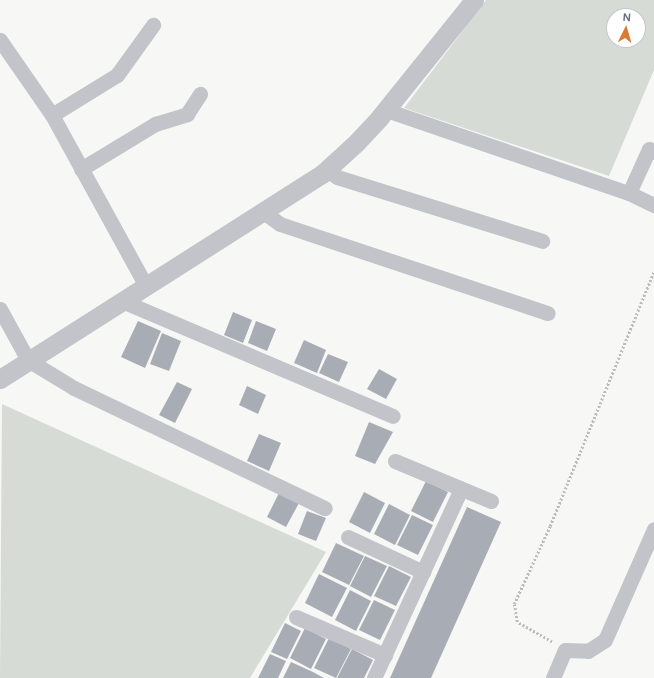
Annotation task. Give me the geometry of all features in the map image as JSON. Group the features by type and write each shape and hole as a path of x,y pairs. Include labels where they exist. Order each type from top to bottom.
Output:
{"street":[{"path":"0,378 122,301 145,284 326,170 356,143 386,110 474,0"},
{"path":"52,115 116,75 153,25"},
{"path":"0,40 52,115 145,284"},
{"path":"81,169 155,124 187,114 200,94"},
{"path":"386,110 629,193 654,205"},
{"path":"629,193 648,149 654,152"},
{"path":"326,170 337,177 542,242"},
{"path":"262,211 280,224 548,313"},
{"path":"122,301 393,416"},
{"path":"0,309 28,360 74,388 325,508"},
{"path":"395,461 491,502"},
{"path":"374,678 461,489"},
{"path":"553,678 565,650 588,651 605,640 654,528"},
{"path":"348,537 423,572"},
{"path":"296,617 384,655"}],"path":[{"path":"565,650 517,622 514,604 550,526 654,271"}],"shaded area":[{"path":"486,0 654,0 654,70 609,176 404,108"},
{"path":"2,404 326,552 250,678 0,678"}],"building":[{"path":"233,312 252,320 243,343 224,335"},
{"path":"138,321 161,331 145,368 121,357"},
{"path":"256,321 276,329 267,351 248,343"},
{"path":"162,333 181,341 169,371 150,364"},
{"path":"304,340 326,350 317,373 294,363"},
{"path":"328,354 348,362 339,382 319,373"},
{"path":"379,369 397,379 386,399 367,389"},
{"path":"177,382 192,389 175,423 159,415"},
{"path":"247,386 266,395 258,414 239,405"},
{"path":"369,422 393,432 375,464 355,456"},
{"path":"259,434 281,443 269,471 247,461"},
{"path":"426,481 448,492 433,522 411,511"},
{"path":"364,492 385,503 370,533 349,522"},
{"path":"279,493 299,503 286,527 267,517"},
{"path":"389,504 410,515 395,545 374,534"},
{"path":"467,507 501,522 431,678 390,678"},
{"path":"307,511 326,518 316,541 298,534"},
{"path":"412,515 433,525 418,555 397,545"},
{"path":"336,543 364,556 349,585 322,572"},
{"path":"365,556 387,566 371,597 350,586"},
{"path":"389,566 411,577 396,606 374,596"},
{"path":"319,574 347,588 332,617 305,603"},
{"path":"350,590 371,601 356,631 335,620"},
{"path":"374,600 395,610 380,640 359,630"},
{"path":"285,623 301,631 287,659 271,652"},
{"path":"305,628 326,639 311,669 290,658"},
{"path":"329,638 351,649 336,678 314,668"},
{"path":"352,649 373,660 364,678 337,678"},
{"path":"270,654 286,661 278,678 258,678"},
{"path":"291,662 313,672 324,678 283,678"}]}
